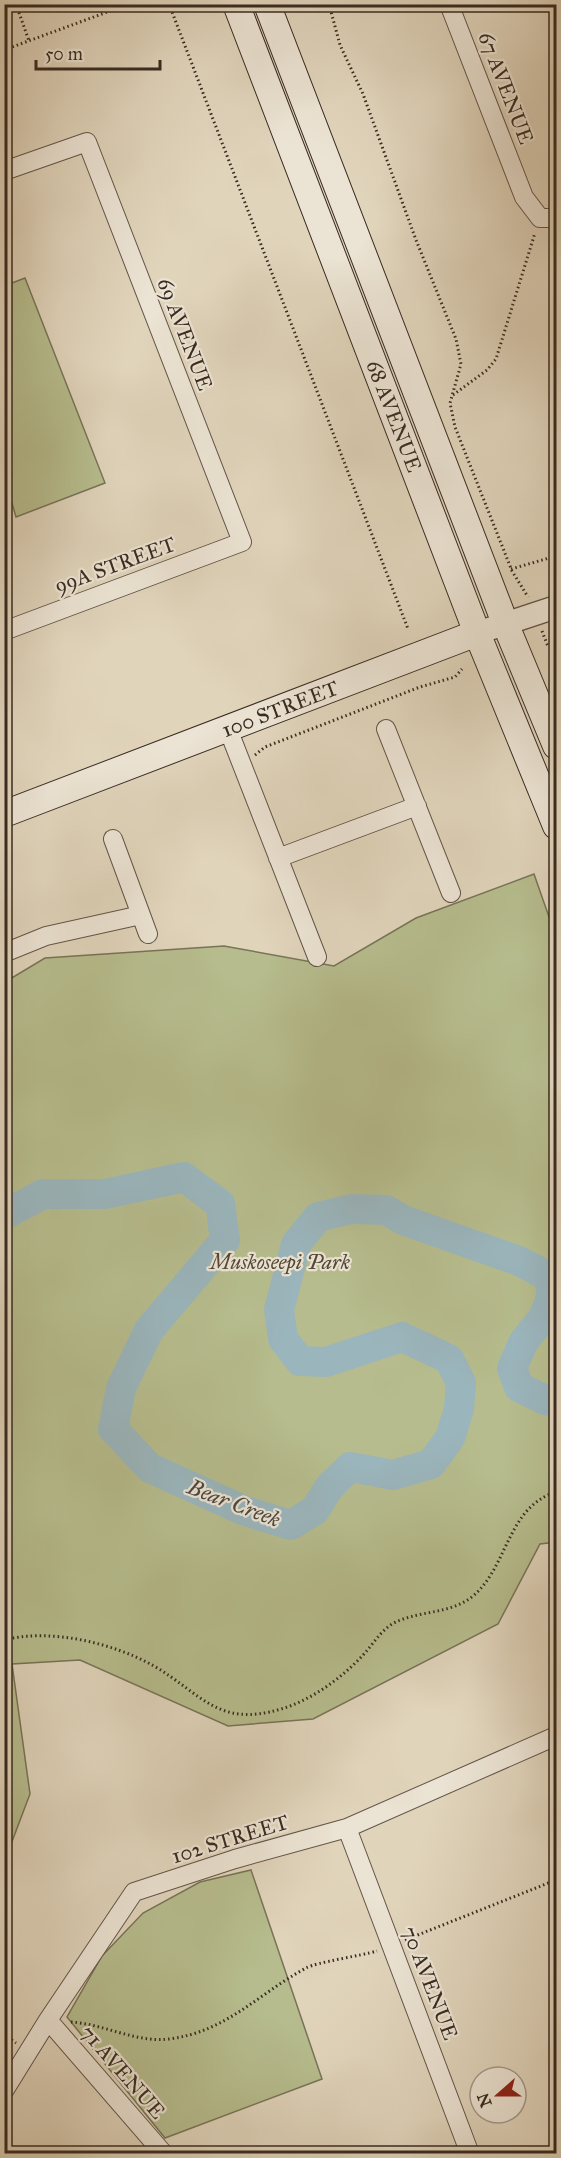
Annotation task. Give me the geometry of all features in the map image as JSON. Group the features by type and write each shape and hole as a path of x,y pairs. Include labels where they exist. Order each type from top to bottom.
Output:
{"main road":[{"name":"68 AVENUE","path":"236,4 477,633 556,826"},
{"name":"68 AVENUE","path":"267,4 506,623 556,746"},
{"name":"100 STREET","path":"4,814 477,633"}],"street":[{"name":"67 AVENUE","path":"449,4 524,197 548,218"},
{"name":"69 AVENUE","path":"4,171 87,142 242,542"},
{"name":"99A STREET","path":"4,631 242,542"},
{"name":"100 STREET","path":"477,633 556,607"},
{"path":"228,729 317,957"},
{"path":"386,729 451,893"},
{"path":"278,858 417,806"},
{"path":"113,839 148,934"},
{"path":"4,953 46,936 141,915"},
{"name":"102 STREET","path":"4,2091 48,2020 134,1892 235,1859 347,1828 556,1736"},
{"name":"70 AVENUE","path":"347,1828 470,2154"},
{"name":"71 AVENUE","path":"48,2020 164,2154"}],"path":[{"path":"16,4 29,41"},
{"path":"4,50 129,4"},
{"path":"169,4 408,629"},
{"path":"329,4 340,45 363,94 416,240 456,339 460,364 450,412 455,427 511,569 528,597"},
{"path":"452,396 487,370 496,359 548,218"},
{"path":"511,569 556,556"},
{"path":"547,644 556,655"},
{"path":"246,775 255,755 265,747 420,687 455,677 462,669"},
{"path":"4,1640 42,1635 98,1644 153,1665 192,1693 226,1712 241,1715 280,1709 316,1692 345,1672 385,1629 396,1622 447,1609 472,1597 494,1570 506,1540 526,1512 556,1492"},
{"path":"403,1941 556,1880"},
{"path":"48,2020 89,2023 143,2038 168,2039 192,2034 223,2024 308,1966 379,1951"}],"green space":[{"path":"25,278 105,483 16,517 5,479 4,286"},
{"name":"Muskoseepi Park","path":"534,874 556,937 556,1542 540,1544 498,1624 313,1719 228,1726 80,1660 12,1664 30,1794 5,1860 5,982 45,958 224,946 334,966 416,918"},
{"path":"251,1870 322,2079 165,2138 67,2017 102,1956 143,1913 200,1882"}],"waterway":[{"name":"Bear Creek","path":"4,1215 43,1194 105,1194 184,1177 220,1204 225,1240 149,1330 121,1388 113,1429 150,1468 245,1511 291,1525 315,1510 330,1486 350,1467 393,1475 431,1464 450,1438 459,1409 461,1383 449,1359 402,1337 326,1362 300,1361 283,1339 279,1310 296,1244 318,1217 351,1209 386,1210 403,1220 519,1261 548,1276 552,1295 543,1318 524,1341 512,1368 519,1387 545,1400 556,1402"}]}
